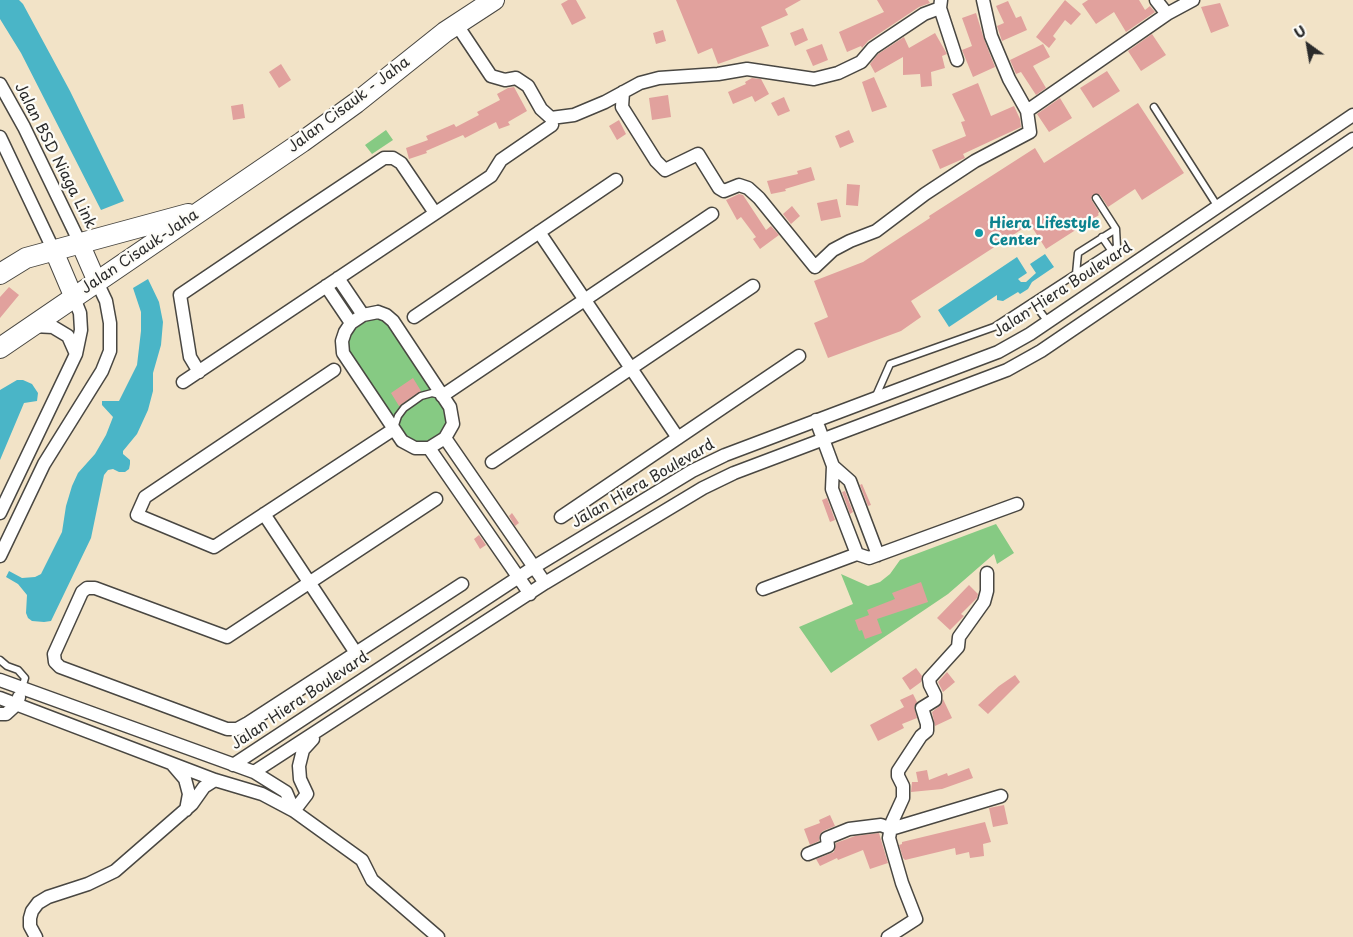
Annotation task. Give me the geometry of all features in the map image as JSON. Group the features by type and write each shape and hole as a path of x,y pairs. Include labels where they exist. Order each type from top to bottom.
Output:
{"main road":[{"name":"Jalan Cisauk - Jaha","path":"204,209 302,142 445,32 494,0"},
{"name":"Jalan Cisauk-Jaha","path":"0,274 26,258 204,209"},
{"name":"Jalan Cisauk-Jaha","path":"0,348 204,209"},
{"path":"80,244 97,282"},
{"path":"54,251 74,298"}],"street":[{"path":"623,92 622,107 656,161 665,170 698,154 719,188 724,191 740,185 748,188 760,198 815,267 833,250 876,231 925,194 975,161 1030,132 1027,111 1009,79 991,36 983,0"},
{"path":"1156,0 1167,14"},
{"path":"1027,111 1167,14 1193,0"},
{"path":"457,25 491,76 505,80 516,78 528,86 540,109 551,118 574,115 605,102 640,83 659,78 718,74 747,69 814,80 838,73 861,62 873,48 940,4 957,60"},
{"name":"Jalan BSD Niaga Link","path":"0,84 24,127 80,244"},
{"name":"Jalan Hiera Boulevard","path":"0,680 233,765 518,577 692,471 725,455 998,352 1048,322 1353,115"},
{"path":"183,382 491,176 501,160 552,125"},
{"path":"0,137 54,251"},
{"path":"248,790 254,772 546,583 703,488 734,473 1007,370 1041,350 1353,139"},
{"path":"199,372 190,357 180,295 277,229 384,158 393,158 401,163 435,213"},
{"path":"414,317 616,180"},
{"path":"442,396 712,214"},
{"path":"539,232 678,438"},
{"path":"1173,237 1184,253"},
{"path":"338,278 363,315"},
{"path":"0,556 44,464 102,371 110,351 110,323 106,301 97,282"},
{"path":"326,286 351,323"},
{"path":"492,462 753,286"},
{"path":"0,513 76,354 81,330 80,313 74,298"},
{"path":"378,312 386,315 393,321 450,408 453,424 445,438 429,448 415,448 402,441 343,353 342,341 351,323 363,315 378,312"},
{"path":"32,326 53,327 68,336 76,354"},
{"path":"561,517 799,356"},
{"path":"334,370 145,497 137,515 214,547 394,429"},
{"path":"816,420 833,466 832,489 857,554"},
{"path":"445,438 546,583"},
{"path":"429,448 530,594"},
{"path":"833,466 850,481 878,555"},
{"path":"436,499 226,637 95,588 87,588 82,592 54,654 55,662 60,667 227,729 237,729 462,584"},
{"path":"763,589 857,554 869,558 878,555 1017,504"},
{"path":"481,523 496,512"},
{"path":"264,514 356,653"},
{"path":"888,937 916,919 902,883 889,838 903,798 903,786 898,776 898,771 921,736 927,731 928,724 922,708 934,700 936,695 929,679 958,648 959,637 984,602 987,591 987,573"},
{"path":"0,714 6,714 17,704 22,688"},
{"path":"0,698 221,782 262,794 294,812 362,860 372,880 438,937"},
{"path":"294,812 307,794 300,779 299,766 303,750 326,725"},
{"path":"172,764 185,779 189,794 186,810"},
{"path":"36,937 30,926 30,918 32,910 38,903 48,897 88,884 115,871 186,810 204,787 221,782 233,765 254,772 286,792 294,812"},
{"path":"808,854 828,846 827,838 849,829 881,825 891,829 1001,796"}],"lane":[{"path":"1154,108 1218,207"},
{"path":"875,399 890,364 994,327 1117,246 1116,228 1096,198"},
{"path":"1076,274 1078,252 1116,228"},
{"path":"1102,237 1111,250"},
{"path":"1033,302 1048,322"},
{"path":"394,429 398,416 404,408 421,396 432,394 442,396"},
{"path":"0,660 18,670 25,678 22,688"}],"green space":[{"path":"386,130 393,140 372,154 365,145"},
{"path":"372,319 381,319 389,325 446,413 447,420 444,428 439,434 427,441 411,440 405,436 350,352 348,346 349,338 354,330"},
{"path":"996,524 1014,553 997,564 994,554 948,594 831,673 799,627 853,604 841,574 868,586 880,582 890,574 900,560"}],"water":[{"path":"0,0 19,0 23,4 70,91 124,201 101,210 21,53 0,19"},
{"path":"1045,254 1054,267 1032,282 1028,289 1020,294 1018,292 1003,301 997,300 997,295 949,327 938,310 1017,257 1027,273 1018,279 1021,282 1026,282 1036,273 1030,264"},
{"path":"148,279 159,302 163,322 161,345 153,373 153,391 148,410 137,434 123,451 123,454 130,460 129,469 125,472 113,469 108,470 104,475 91,538 51,621 32,621 26,613 27,595 18,584 6,577 9,571 22,578 35,577 41,574 62,532 66,506 72,486 78,473 95,454 106,435 113,417 102,405 102,401 119,401 137,365 141,312 133,288"},
{"path":"17,380 23,380 32,384 38,393 37,401 24,403 0,460 0,390"}],"building":[{"path":"568,0 576,0 586,18 572,25 561,4"},
{"path":"676,0 801,0 785,9 788,15 761,27 769,46 718,64 712,48 698,54"},
{"path":"877,0 928,0 930,3 919,7 868,41 862,48 861,46 847,52 839,32 884,12"},
{"path":"1065,0 1081,14 1071,25 1065,20 1053,36 1056,39 1049,48 1036,37"},
{"path":"1088,0 1139,0 1145,10 1150,6 1155,12 1126,32 1114,12 1096,24 1082,4"},
{"path":"1008,1 1016,18 1021,16 1027,30 1002,41 997,26 1004,23 996,6"},
{"path":"1220,3 1229,26 1211,33 1201,7"},
{"path":"976,13 995,67 973,77 962,50 972,46 962,18"},
{"path":"803,28 808,40 795,46 790,33"},
{"path":"663,30 666,41 656,44 653,33"},
{"path":"935,33 947,54 942,56 945,68 931,72 932,86 921,87 920,74 903,75 903,57 875,73 870,64 878,54 904,37 909,48"},
{"path":"1152,34 1166,55 1141,71 1128,51"},
{"path":"822,44 828,60 813,66 806,50"},
{"path":"1043,44 1050,57 1033,66 1046,88 1036,95 1021,72 1016,74 1010,60"},
{"path":"281,64 291,80 279,88 269,72"},
{"path":"1107,71 1120,91 1093,108 1080,88"},
{"path":"874,77 887,107 872,112 862,82"},
{"path":"752,78 761,79 769,94 755,102 752,96 733,104 728,92 746,84 745,82"},
{"path":"978,83 991,116 1014,106 1020,119 1021,127 963,154 965,158 940,169 932,150 966,136 961,122 965,121 952,94"},
{"path":"514,87 527,111 508,122 510,125 499,129 496,122 465,138 463,135 426,151 427,153 409,159 406,148 428,140 426,136 454,124 456,127 479,115 477,112 500,100 497,94"},
{"path":"668,95 671,117 652,120 649,98"},
{"path":"784,97 790,111 778,116 771,103"},
{"path":"1060,98 1072,118 1049,132 1037,114"},
{"name":"Hiera Lifestyle Center","path":"1138,103 1184,173 1142,200 1135,189 1108,207 1100,195 1094,194 1091,199 1099,215 1046,249 1030,224 911,301 921,317 901,331 828,358 814,323 828,317 814,281 863,262 930,218 929,216 1035,148 1044,163"},
{"path":"243,104 245,118 233,120 231,106"},
{"path":"619,120 626,134 617,140 609,126"},
{"path":"849,130 854,142 840,148 835,136"},
{"path":"811,167 815,180 785,189 786,191 771,194 767,181 798,174 797,171"},
{"path":"847,184 860,185 858,206 846,205"},
{"path":"739,194 743,195 766,230 771,226 779,235 760,249 753,239 756,237 741,217 737,220 726,200"},
{"path":"837,199 841,217 821,221 817,203"},
{"path":"792,206 800,216 791,224 783,214"},
{"path":"9,287 19,295 0,318 0,297"},
{"path":"413,378 421,391 399,406 391,393"},
{"path":"862,484 871,505 868,506 860,485"},
{"path":"845,491 853,512 850,514 842,492"},
{"path":"827,498 835,520 830,522 822,500"},
{"path":"512,513 519,523 515,526 509,516"},
{"path":"479,535 486,545 480,549 474,539"},
{"path":"921,582 928,602 877,619 882,633 865,639 862,630 859,631 855,620 869,615 867,610 895,599 892,593"},
{"path":"969,585 978,594 977,598 961,614 964,616 950,630 937,618"},
{"path":"916,668 922,676 921,682 910,690 902,678"},
{"path":"947,672 955,682 943,692 938,682"},
{"path":"1015,675 1020,682 988,714 978,705 999,686"},
{"path":"913,694 917,702 914,707 917,718 902,724 904,728 878,741 870,725 904,707 900,700"},
{"path":"943,699 952,718 935,726 932,712 942,704"},
{"path":"969,768 973,778 942,789 911,792 912,782 918,782 916,772 927,770 929,780 947,773 948,776"},
{"path":"1004,805 1008,824 993,827 989,808"},
{"path":"830,815 835,826 823,831 820,834 819,841 810,845 804,829 820,823 819,820"},
{"path":"985,822 991,842 983,844 984,856 970,858 969,852 956,855 955,848 905,860 903,858 899,845 902,842"},
{"path":"879,833 888,863 870,869 863,850 838,860 837,858 820,866 816,859 834,852 836,843 855,836"}],"place":[{"name":"Hiera Lifestyle Center","path":"979,233"}]}
